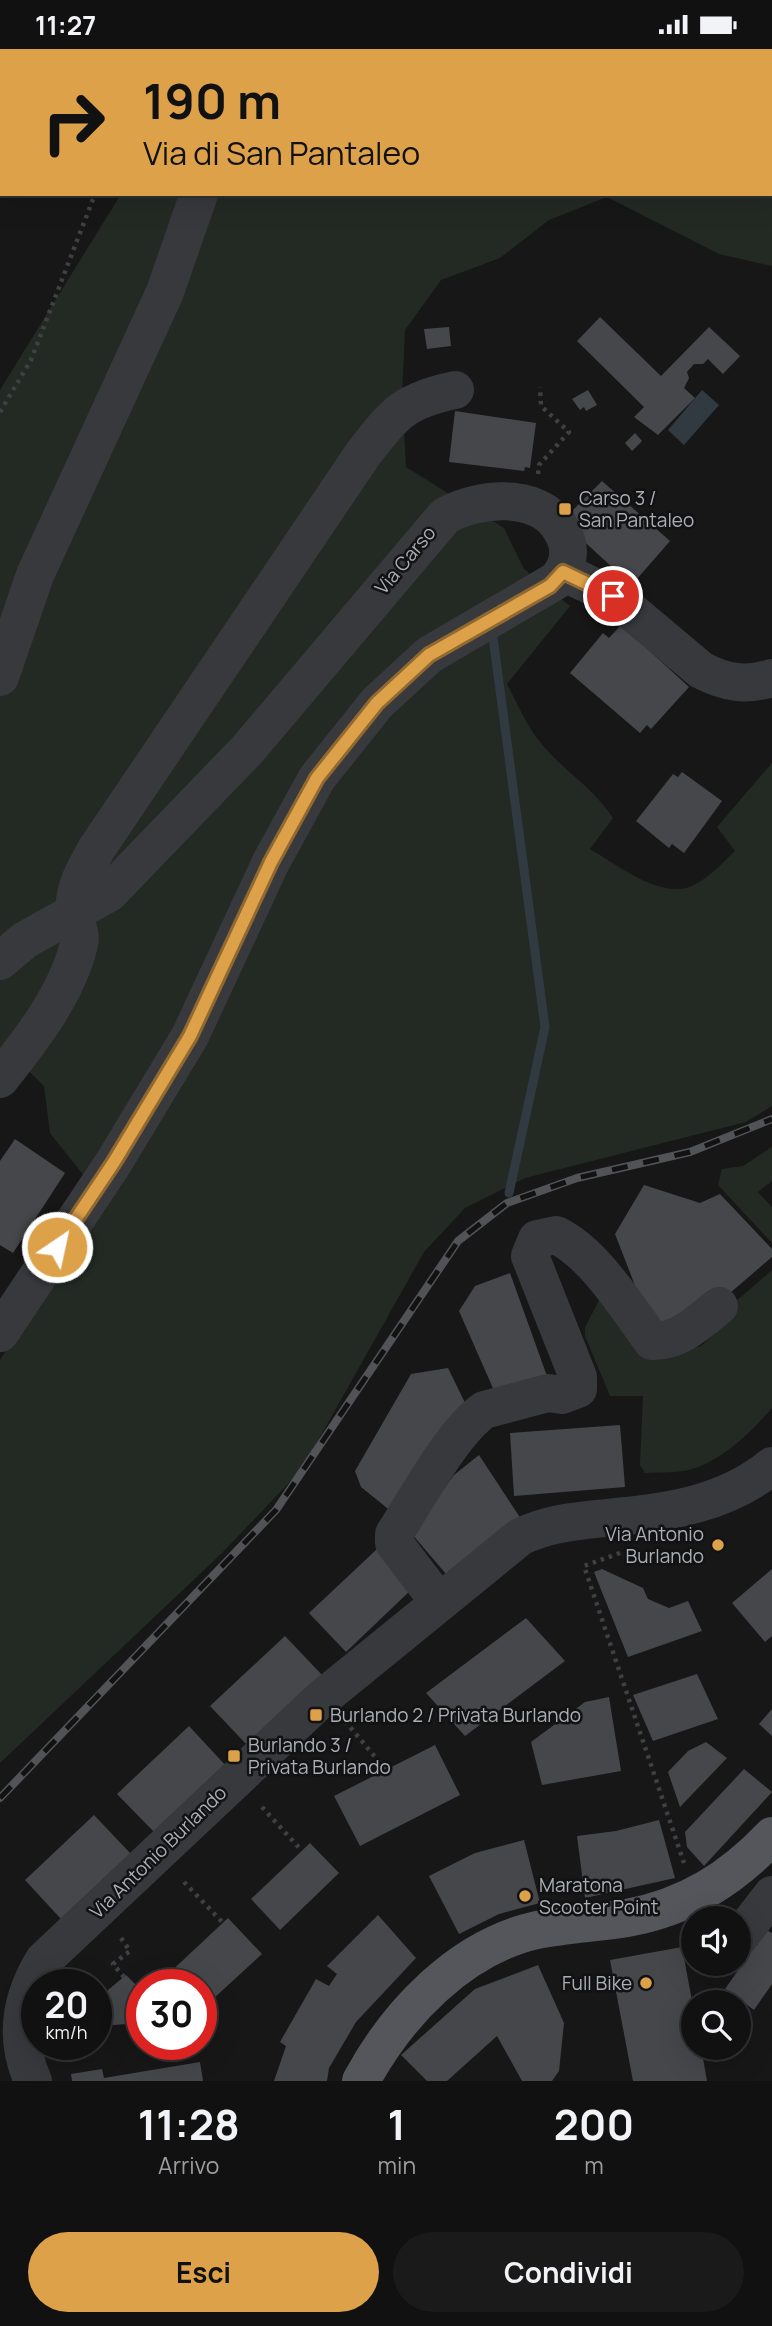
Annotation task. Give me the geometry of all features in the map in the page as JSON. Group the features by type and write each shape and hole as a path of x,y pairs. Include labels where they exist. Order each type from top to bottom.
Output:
{"main road":[{"path":"361,2081 382,2042 430,1990 478,1954 502,1941 536,1930 628,1917 695,1898 734,1872 772,1836"}],"street":[{"path":"0,677 35,575 165,292 198,196"},
{"path":"0,1079 48,1015 68,972 80,942 74,914 77,883 97,848 363,454 389,420 419,398 455,390"},
{"name":"Via Carso","path":"0,961 25,940 109,893 248,749 444,516 472,503 486,501 517,502 538,509 555,520 564,533 569,553 563,572"},
{"path":"0,1333 114,1162 184,1047 234,947 271,862 317,778 377,703 429,655 550,586 563,572 613,596 701,670 716,678 737,684 772,678"},
{"path":"439,1602 394,1543 394,1534 475,1417 484,1411 548,1393 562,1395 578,1389 578,1377 530,1256 537,1239 556,1235 577,1249 623,1302 652,1341 661,1341 685,1332 719,1306"},
{"name":"Via Antonio Burlando","path":"33,2081 23,2044 22,2011 29,1986 44,1960 325,1696 506,1547 535,1530 559,1523 658,1512 726,1495 745,1486 772,1466"},
{"path":"751,1922 772,1895"}],"path":[{"path":"0,412 31,360 94,196"},
{"path":"539,465 569,432 541,406 540,387"},
{"path":"616,1517 628,1550 584,1566 695,1898"},
{"path":"325,1696 386,1770"},
{"path":"262,1807 302,1851"},
{"path":"184,1882 223,1923"},
{"path":"121,1938 130,1951 113,1964 124,1977"}],"shaded area":[{"path":"120,196 772,196 772,266 719,254 607,197 549,220 500,258 441,280 405,330 402,393 406,467 504,528 524,569 570,606 507,684 526,722 540,742 595,796 613,818 590,849 623,870 661,887 686,888 700,882 735,851 717,827 772,763 772,1106 746,1122 525,1178 465,1208 424,1252 302,1469 222,1553 0,1763 0,1360 101,1197 50,1133 44,1086 4,1047 0,1049 0,390"},
{"path":"702,390 719,405 684,445 668,430"},
{"path":"772,1147 772,1181 758,1192 772,1207 772,1243 718,1185 722,1169 743,1166"},
{"path":"772,1270 772,1408 732,1447 709,1462 683,1471 645,1473 640,1465 643,1396 610,1396 585,1336 585,1327 601,1297 674,1353 701,1346 715,1333 720,1315"}],"building":[{"path":"600,317 661,376 709,327 740,356 723,374 708,359 703,364 694,364 687,372 689,378 684,388 695,398 658,435 634,417 644,407 577,341"},
{"path":"449,327 451,346 427,349 424,329"},
{"path":"588,390 597,405 586,411 584,407 580,410 572,399"},
{"path":"455,411 536,423 530,468 525,467 524,471 449,462"},
{"path":"635,433 642,441 632,451 625,443"},
{"path":"602,481 670,541 636,580 631,576 627,581 562,521"},
{"path":"621,625 689,687 651,729 647,725 640,733 570,673 603,633 609,638"},
{"path":"682,772 722,801 684,853 672,844 669,848 636,821 673,774 678,777"},
{"path":"15,1139 65,1173 13,1253 0,1245 0,1161"},
{"path":"644,1185 700,1203 720,1194 772,1249 772,1257 702,1317 655,1337 615,1234"},
{"path":"510,1273 552,1390 499,1402 459,1311 475,1286"},
{"path":"448,1368 471,1415 392,1512 361,1487 355,1471 411,1374"},
{"path":"620,1425 625,1487 514,1496 510,1433"},
{"path":"479,1455 521,1519 446,1574 411,1533 454,1475"},
{"path":"377,1549 413,1588 346,1652 309,1613"},
{"path":"602,1569 643,1588 648,1599 669,1608 688,1601 702,1631 628,1657 594,1572"},
{"path":"772,1569 772,1636 765,1642 732,1603"},
{"path":"526,1618 565,1661 465,1736 426,1693"},
{"path":"285,1636 322,1675 247,1745 210,1706"},
{"path":"697,1674 718,1719 653,1741 633,1695"},
{"path":"609,1697 621,1771 542,1785 531,1742 585,1702"},
{"path":"772,1709 772,1736 759,1724"},
{"path":"189,1726 227,1767 156,1834 117,1794"},
{"path":"706,1742 727,1758 680,1807 668,1772 688,1751"},
{"path":"435,1745 460,1795 360,1846 334,1796"},
{"path":"744,1769 772,1792 704,1866 687,1847 685,1832"},
{"path":"94,1815 131,1854 61,1919 25,1880"},
{"path":"659,1820 675,1878 585,1898 577,1836 616,1831"},
{"path":"524,1840 540,1903 499,1914 459,1934 429,1876 475,1853"},
{"path":"310,1843 339,1873 280,1930 251,1899"},
{"path":"378,1915 416,1958 356,2022 329,2068 327,2081 274,2081 286,2046 280,2042 316,1979 329,1986 337,1974 327,1966"},
{"path":"228,1918 262,1954 217,1995 217,1969 173,1969"},
{"path":"766,1930 772,1933 772,1984 754,2010 751,2008 751,1990 725,1989 734,1976 751,1976 751,1952"},
{"path":"681,1947 681,1976 687,1976 690,1990 681,1990 681,2060 703,2060 707,2081 633,2081 610,1960"},
{"path":"538,1965 564,2023 559,2071 552,2081 522,2081 497,2036 447,2081 427,2081 401,2055 475,1989"},
{"path":"126,1975 126,2024 112,2024 112,1987"},
{"path":"200,2062 203,2081 72,2081 71,2074 102,2069 104,2078"}],"waterway":[{"path":"492,630 545,1027 509,1193"}],"railway":[{"path":"0,1798 276,1510 458,1241 507,1203 577,1178 690,1152 772,1119"}],"place":[{"name":"Carso 3 / San Pantaleo","path":"565,509"},
{"name":"Via Antonio Burlando","path":"718,1545"},
{"name":"Burlando 2 / Privata Burlando","path":"316,1715"},
{"name":"Burlando 3 / Privata Burlando","path":"234,1756"},
{"name":"Maratona Scooter Point","path":"525,1896"},
{"name":"Full Bike","path":"646,1983"}],"route":[{"path":"57,1247 161,1088 220,977 271,862 317,778 340,746 377,703 429,655 541,592 563,572 613,596"}]}
